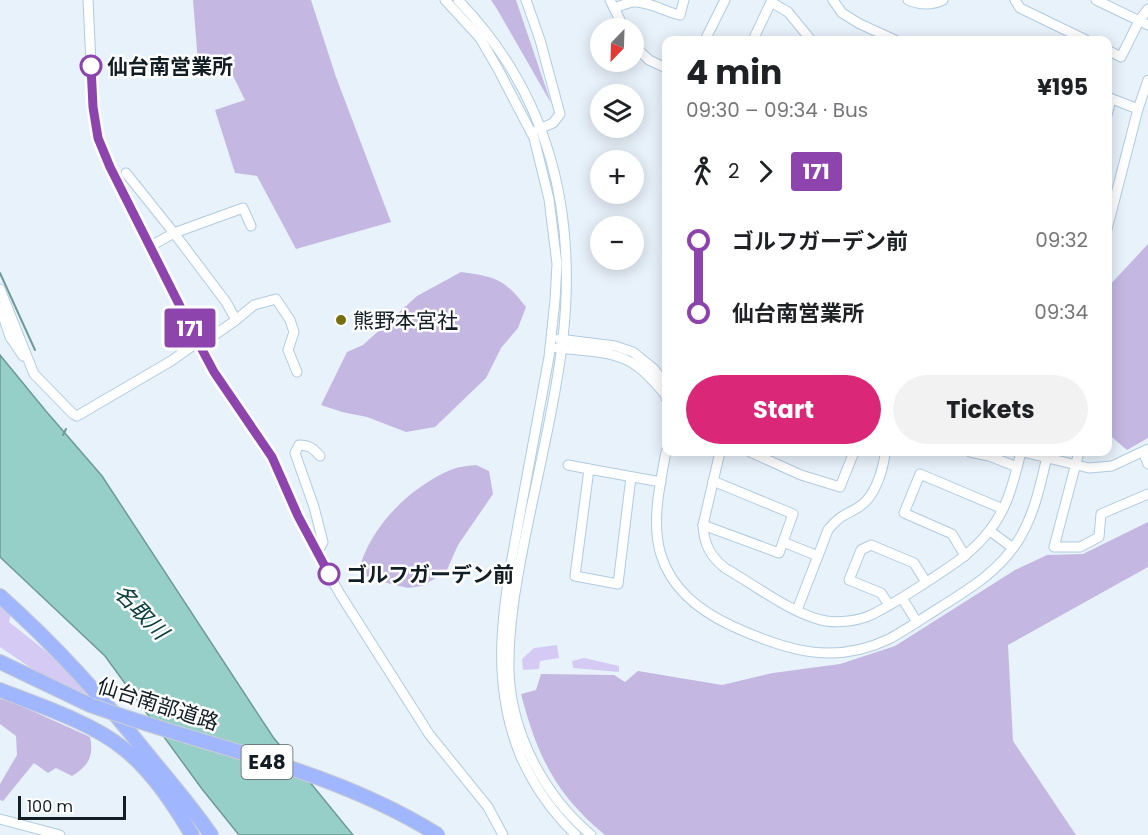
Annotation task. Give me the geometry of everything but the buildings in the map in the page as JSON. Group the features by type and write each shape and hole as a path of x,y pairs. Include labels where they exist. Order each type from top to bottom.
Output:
{"highway":[{"path":"0,596 49,640 91,684 192,807 211,835"},
{"name":"仙台南部道路","path":"0,662 90,705 143,724 297,770 338,785 377,802 438,835"},
{"path":"0,690 93,729 124,748 146,771 192,835"}],"street":[{"path":"88,0 93,107 98,138 149,247 214,372 272,457 318,554 340,594 429,734 488,807 503,835"},
{"path":"445,0 480,38 531,132 542,170 553,225 557,273 550,342 504,605 501,674 505,708 526,768 553,810 576,835"},
{"path":"458,0 495,44 515,75 541,128 560,193 566,279 562,344 552,407 518,572 510,643 510,675 514,706 533,762 557,800 591,835"},
{"path":"526,0 540,40 560,114 553,123 531,132"},
{"path":"619,18 612,4 645,3 666,13 680,15 684,0"},
{"path":"833,0 842,13 886,36"},
{"path":"908,0 920,5 943,0"},
{"path":"1015,0 1020,8 1078,36"},
{"path":"1096,0 1144,23"},
{"path":"707,36 722,1"},
{"path":"755,36 771,1 788,12 808,36"},
{"path":"1112,52 1121,57 1144,23 1148,9"},
{"path":"644,55 662,66"},
{"path":"1112,210 1138,109 1148,80"},
{"path":"1112,99 1138,109"},
{"path":"126,173 226,302 236,320"},
{"path":"149,247 174,233 243,208 251,226"},
{"path":"0,289 33,371"},
{"path":"209,339 254,304 276,299 290,320 294,332 288,350 297,372"},
{"path":"0,307 10,337 33,371 77,416 171,361 198,342"},
{"path":"550,342 615,345 633,352 654,369 662,380"},
{"path":"318,554 323,542 295,453 299,445 305,445 314,449 320,456"},
{"path":"1050,456 1089,468 1112,466 1145,451 1148,464"},
{"path":"665,456 657,525 660,552 676,585 684,595 701,610 717,619 788,648 830,654 847,653 889,639 978,584 1000,565 1013,548 1034,508 1047,456"},
{"path":"719,456 704,525 707,548 715,560 725,568 797,610 813,618 829,622 849,621 869,616 902,598 965,556 990,531 1003,509 1010,494 1021,456"},
{"path":"759,456 801,474 840,487 852,456"},
{"path":"797,610 828,530 835,520 867,500 882,468 884,456"},
{"path":"983,456 1017,467"},
{"path":"1078,456 1054,547 1080,547 1099,537 1101,514 1148,495"},
{"path":"568,465 661,482"},
{"path":"589,469 575,576 618,584 632,477"},
{"path":"965,556 952,534 904,513 920,474 1003,509"},
{"path":"704,525 779,553 793,514 713,481"},
{"path":"990,531 1013,548"},
{"path":"783,542 818,556"},
{"path":"889,605 881,593 849,580 861,550 871,545 914,563 926,582"},
{"path":"902,598 917,622"},
{"path":"0,819 60,835"}],"shaded area":[{"path":"193,0 311,0 336,77 391,222 296,249 257,176 235,173 215,110 245,100 225,60 198,62"},
{"path":"491,0 516,0 551,103 497,9"},
{"path":"1148,244 1148,438 1127,450 1112,437 1112,283"},
{"path":"461,272 499,281 512,290 526,307 518,328 501,348 486,378 435,427 406,432 367,417 321,405 347,352 363,345 417,296"},
{"path":"476,465 489,471 493,494 458,545 446,572 422,586 408,588 358,573 363,556 380,526 404,500 448,471"},
{"path":"1148,522 1148,567 1008,645 1013,741 1076,835 605,835 573,804 550,772 541,755 527,716 521,694 536,690 541,674 614,675 625,682 638,671 722,685 773,673 840,664 895,646 1015,570 1047,555 1083,554"},
{"path":"0,604 11,614 9,622 47,652 95,698 37,672 0,647"},
{"path":"557,645 559,658 540,661 539,669 523,670 522,659 534,648"},
{"path":"584,658 619,666 619,672 573,668 572,661"},
{"path":"0,699 8,700 90,737 91,755 83,768 72,776 56,768 48,773 34,763 3,801 0,800 0,784 17,755 16,736 0,724"}],"water":[{"name":"名取川","path":"0,355 102,476 273,737 353,835 239,835 202,789 105,656 0,557"}],"waterway":[{"path":"0,273 35,350"},
{"path":"63,435 66,429"}],"bus line":[{"name":"171","path":"91,66 93,107 98,138 110,167 214,372 272,457 298,516 329,574"}],"place":[{"name":"仙台南営業所","path":"91,66"},
{"name":"熊野本宮社","path":"341,320"},
{"name":"ゴルフガーデン前","path":"329,574"}]}
